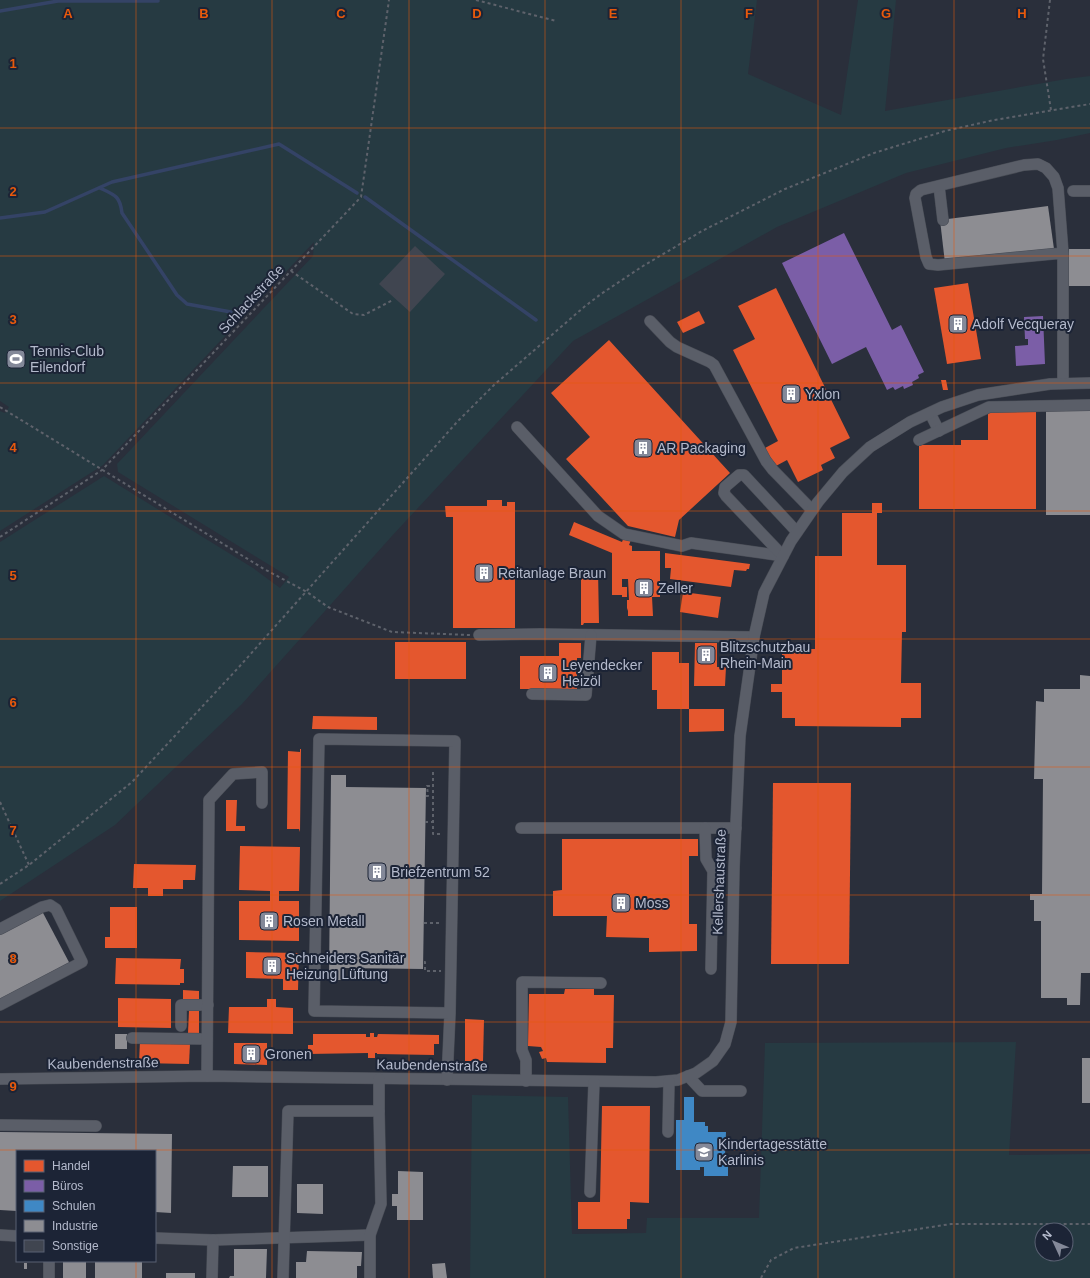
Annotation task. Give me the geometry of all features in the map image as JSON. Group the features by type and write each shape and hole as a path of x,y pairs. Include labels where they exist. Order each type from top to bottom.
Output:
{"street":[{"path":"1063,254 938,265 929,264 926,257 916,196 921,190 1024,164 1038,164 1046,168 1054,177 1058,188 1056,234 1063,254 1063,383"},
{"path":"939,186 943,220"},
{"path":"1073,191 1090,191"},
{"path":"650,322 677,347 714,365 766,461 776,474 812,510"},
{"name":"Kellershaustraße","path":"656,1082 678,1080 696,1073 713,1061 725,1044 731,1022 740,736 754,637 764,593 797,532 812,510 844,472 870,447 910,422 978,395 1013,388 1063,383 1090,383"},
{"path":"919,440 989,407 1090,405"},
{"path":"930,413 939,431"},
{"path":"517,427 598,516 624,534 682,546 691,543 783,556"},
{"path":"783,556 726,496 724,493 725,487 739,475 744,475 797,532"},
{"path":"479,635 540,634 754,637"},
{"path":"532,694 586,695 590,635"},
{"path":"447,1080 450,1013 451,971 455,741 319,739 314,1011 450,1013"},
{"path":"207,1076 209,800 233,774 262,772 262,803"},
{"path":"521,828 736,828"},
{"path":"705,828 706,859 713,871 711,969"},
{"path":"0,929 42,907 50,905 56,909 82,962 0,1005"},
{"path":"526,1081 526,1060 522,1050 522,982 602,983"},
{"path":"181,1026 181,1005 208,1005"},
{"path":"132,1038 207,1038"},
{"name":"Kaubendenstraße","path":"0,1079 207,1076 656,1082"},
{"path":"688,1076 702,1091 741,1091"},
{"path":"370,1278 370,1234 381,1204 379,1079"},
{"path":"668,1132 669,1081"},
{"path":"590,1192 594,1082"},
{"path":"283,1278 288,1111 379,1111"},
{"path":"0,1125 96,1126"},
{"path":"156,1238 213,1240 370,1234"},
{"path":"0,1235 16,1236"},
{"path":"212,1278 213,1240"},
{"path":"49,1262 49,1278"}],"path":[{"name":"Schlackstraße","path":"0,537 102,470 361,197 388,0"},
{"path":"476,0 556,21"},
{"path":"1050,0 1043,59 1051,110"},
{"path":"291,271 353,314 364,315 393,300"},
{"path":"0,407 264,569 328,606 392,632 479,635"},
{"path":"433,772 432,834 454,834"},
{"path":"426,796 428,796 428,786 433,786"},
{"path":"0,802 29,865"},
{"path":"425,822 433,822"},
{"path":"424,962 425,971 451,971"},
{"path":"761,1278 771,1260 794,1248 952,1224 1090,1224"}],"shaded area":[{"path":"0,0 757,0 748,74 841,115 858,0 896,0 885,111 1090,76 1090,133 1006,148 906,173 777,227 573,341 391,537 242,704 115,825 0,901 0,542 104,476 253,568 280,588 289,577 118,472 117,464 313,256 314,242 103,465 0,531 0,411 5,413 9,407 0,401"},
{"path":"1016,1042 1009,1155 1090,1154 1090,1278 470,1278 472,1095 568,1097 572,1234 646,1233 647,1218 759,1218 765,1043"}],"building: Handel":[{"name":"Adolf Vecqueray","path":"968,283 981,359 947,364 934,288"},
{"name":"Yxlon","path":"776,288 850,438 830,448 835,458 821,465 823,470 798,482 787,460 774,467 765,448 778,441 733,350 755,339 738,306"},
{"path":"699,311 705,323 683,333 677,322"},
{"name":"AR Packaging","path":"609,340 730,473 679,520 675,537 628,526 566,459 590,437 551,393"},
{"path":"941,380 946,380 948,390 943,390"},
{"path":"988,410 1036,410 1036,509 919,509 919,445 961,445 961,440 988,440"},
{"name":"Reitanlage Braun","path":"487,500 502,500 502,506 507,506 507,502 515,502 515,628 453,628 453,517 446,517 445,506 487,506"},
{"path":"872,503 882,503 882,513 877,513 877,565 906,565 906,632 902,632 901,683 921,683 921,718 901,718 901,727 795,726 795,718 782,718 782,692 771,692 771,684 782,684 782,649 815,649 815,556 842,556 842,513 872,513"},
{"path":"574,522 622,542 624,537 631,540 629,545 632,546 632,551 660,551 660,597 652,597 653,616 628,616 628,579 622,579 622,587 627,587 627,597 622,597 622,595 612,595 612,553 569,535"},
{"path":"665,553 750,564 749,569 746,571 734,570 731,587 670,579 671,568 665,568"},
{"path":"581,570 598,570 599,623 584,623 581,625"},
{"path":"683,592 721,597 718,618 680,612"},
{"path":"395,642 466,642 466,679 395,679"},
{"name":"Leyendecker Heizöl","path":"559,643 581,643 581,658 577,658 577,689 520,689 520,656 559,656"},
{"name":"Blitzschutzbau Rhein-Main","path":"695,643 717,643 717,667 726,667 725,686 694,686"},
{"path":"652,652 679,652 679,663 689,663 689,709 657,709 657,690 652,690"},
{"path":"689,709 724,709 724,731 689,732"},
{"path":"313,716 377,717 377,730 312,729"},
{"path":"301,749 300,832 299,829 287,829 288,751 300,752"},
{"path":"773,783 851,783 849,964 771,964"},
{"path":"226,800 237,800 236,826 245,826 245,831 226,831"},
{"name":"Moss","path":"562,839 698,839 698,856 689,856 689,924 697,924 697,951 649,952 649,938 606,937 607,916 553,916 553,891 562,890"},
{"path":"240,846 300,847 299,891 279,891 279,901 299,901 299,941 239,940 239,901 270,901 270,891 239,890"},
{"path":"134,864 196,865 195,880 183,880 183,889 163,889 163,896 148,896 148,888 133,888"},
{"path":"110,907 137,907 137,948 105,948 105,937 110,937"},
{"name":"Schneiders Sanitär Heizung Lüftung","path":"246,952 299,953 298,990 283,990 283,979 246,978"},
{"path":"116,958 181,959 180,969 184,969 184,983 180,983 180,985 115,984"},
{"path":"565,989 594,989 594,995 614,995 613,1048 606,1048 606,1063 547,1062 546,1058 542,1059 539,1052 543,1051 541,1047 528,1046 529,994 564,994"},
{"path":"183,990 199,991 199,1000 183,1000"},
{"path":"118,998 171,999 171,1028 118,1027"},
{"path":"267,999 276,999 276,1007 293,1008 293,1034 228,1033 229,1007 267,1007"},
{"path":"189,1011 199,1011 199,1033 188,1033"},
{"path":"465,1019 484,1020 483,1061 465,1061"},
{"path":"370,1033 374,1033 374,1037 377,1037 378,1034 439,1035 439,1044 434,1044 434,1055 375,1053 375,1058 368,1058 368,1053 308,1054 308,1045 313,1045 313,1034 366,1034 366,1037 370,1037"},
{"path":"140,1041 190,1044 189,1064 139,1063"},
{"name":"Gronen","path":"234,1043 267,1043 267,1065 234,1064"},
{"path":"602,1106 650,1106 649,1203 630,1202 630,1219 627,1219 627,1229 578,1229 578,1202 600,1202"}],"building: Büros":[{"path":"844,233 892,330 901,325 924,372 918,375 919,378 912,382 913,385 904,389 903,386 895,390 893,387 887,390 866,347 832,364 782,263"},
{"path":"1043,316 1045,364 1016,366 1015,346 1028,345 1028,339 1025,339 1024,317"}],"building: Schulen":[{"path":"684,1097 694,1097 694,1122 705,1122 705,1126 708,1126 708,1132 726,1132 725,1155 728,1155 728,1176 704,1176 704,1167 700,1167 700,1170 676,1170 676,1120 684,1120"}],"building: Industrie":[{"path":"1048,206 1054,249 945,263 940,220"},
{"path":"1069,249 1090,249 1090,286 1068,286"},
{"path":"1046,411 1090,411 1090,515 1046,515"},
{"path":"1080,675 1090,676 1090,973 1081,973 1080,1005 1067,1005 1067,998 1041,998 1041,921 1034,921 1034,900 1030,900 1030,894 1042,894 1043,779 1034,779 1036,701 1044,702 1044,689 1080,689"},
{"name":"Briefzentrum 52","path":"331,775 346,775 346,787 426,788 423,969 344,968 344,980 329,980"},
{"path":"42,911 71,966 0,1003 0,933"},
{"path":"115,1034 127,1034 127,1049 115,1049"},
{"path":"1082,1058 1090,1058 1090,1103 1082,1103"},
{"path":"0,1132 172,1134 171,1213 156,1212 156,1150 16,1150 16,1211 0,1210"},
{"path":"233,1166 268,1166 268,1197 232,1197"},
{"path":"398,1171 423,1172 423,1220 397,1220 397,1206 392,1206 392,1194 398,1194"},
{"path":"297,1184 323,1184 323,1214 297,1213"},
{"path":"234,1249 267,1249 266,1278 229,1278 230,1276 234,1276"},
{"path":"307,1251 362,1252 361,1266 357,1266 357,1278 296,1278 296,1262 306,1262"},
{"path":"63,1262 86,1262 86,1278 63,1278"},
{"path":"95,1262 142,1262 142,1278 95,1278"},
{"path":"24,1263 27,1263 27,1269 24,1269"},
{"path":"445,1263 447,1278 433,1278 432,1264"},
{"path":"166,1273 195,1273 195,1278 166,1278"}],"building: Sonstige":[{"path":"415,246 445,274 410,312 379,284"}],"waterway":[{"path":"0,11 58,1 158,1"},
{"path":"0,218 45,212 112,182 279,144 357,193"},
{"path":"100,188 118,199 122,213 177,295 187,304 231,312"},
{"path":"365,197 536,320"}],"place":[{"name":"Adolf Vecqueray","path":"958,324"},
{"name":"Tennis-Club Eilendorf","path":"16,359"},
{"name":"Yxlon","path":"791,394"},
{"name":"AR Packaging","path":"643,448"},
{"name":"Reitanlage Braun","path":"484,573"},
{"name":"Zeller","path":"644,588"},
{"name":"Blitzschutzbau Rhein-Main","path":"706,655"},
{"name":"Leyendecker Heizöl","path":"548,673"},
{"name":"Briefzentrum 52","path":"377,872"},
{"name":"Moss","path":"621,903"},
{"name":"Rosen Metall","path":"269,921"},
{"name":"Schneiders Sanitär Heizung Lüftung","path":"272,966"},
{"name":"Gronen","path":"251,1054"},
{"name":"Kindertagesstätte Karlinis","path":"704,1152"}]}
